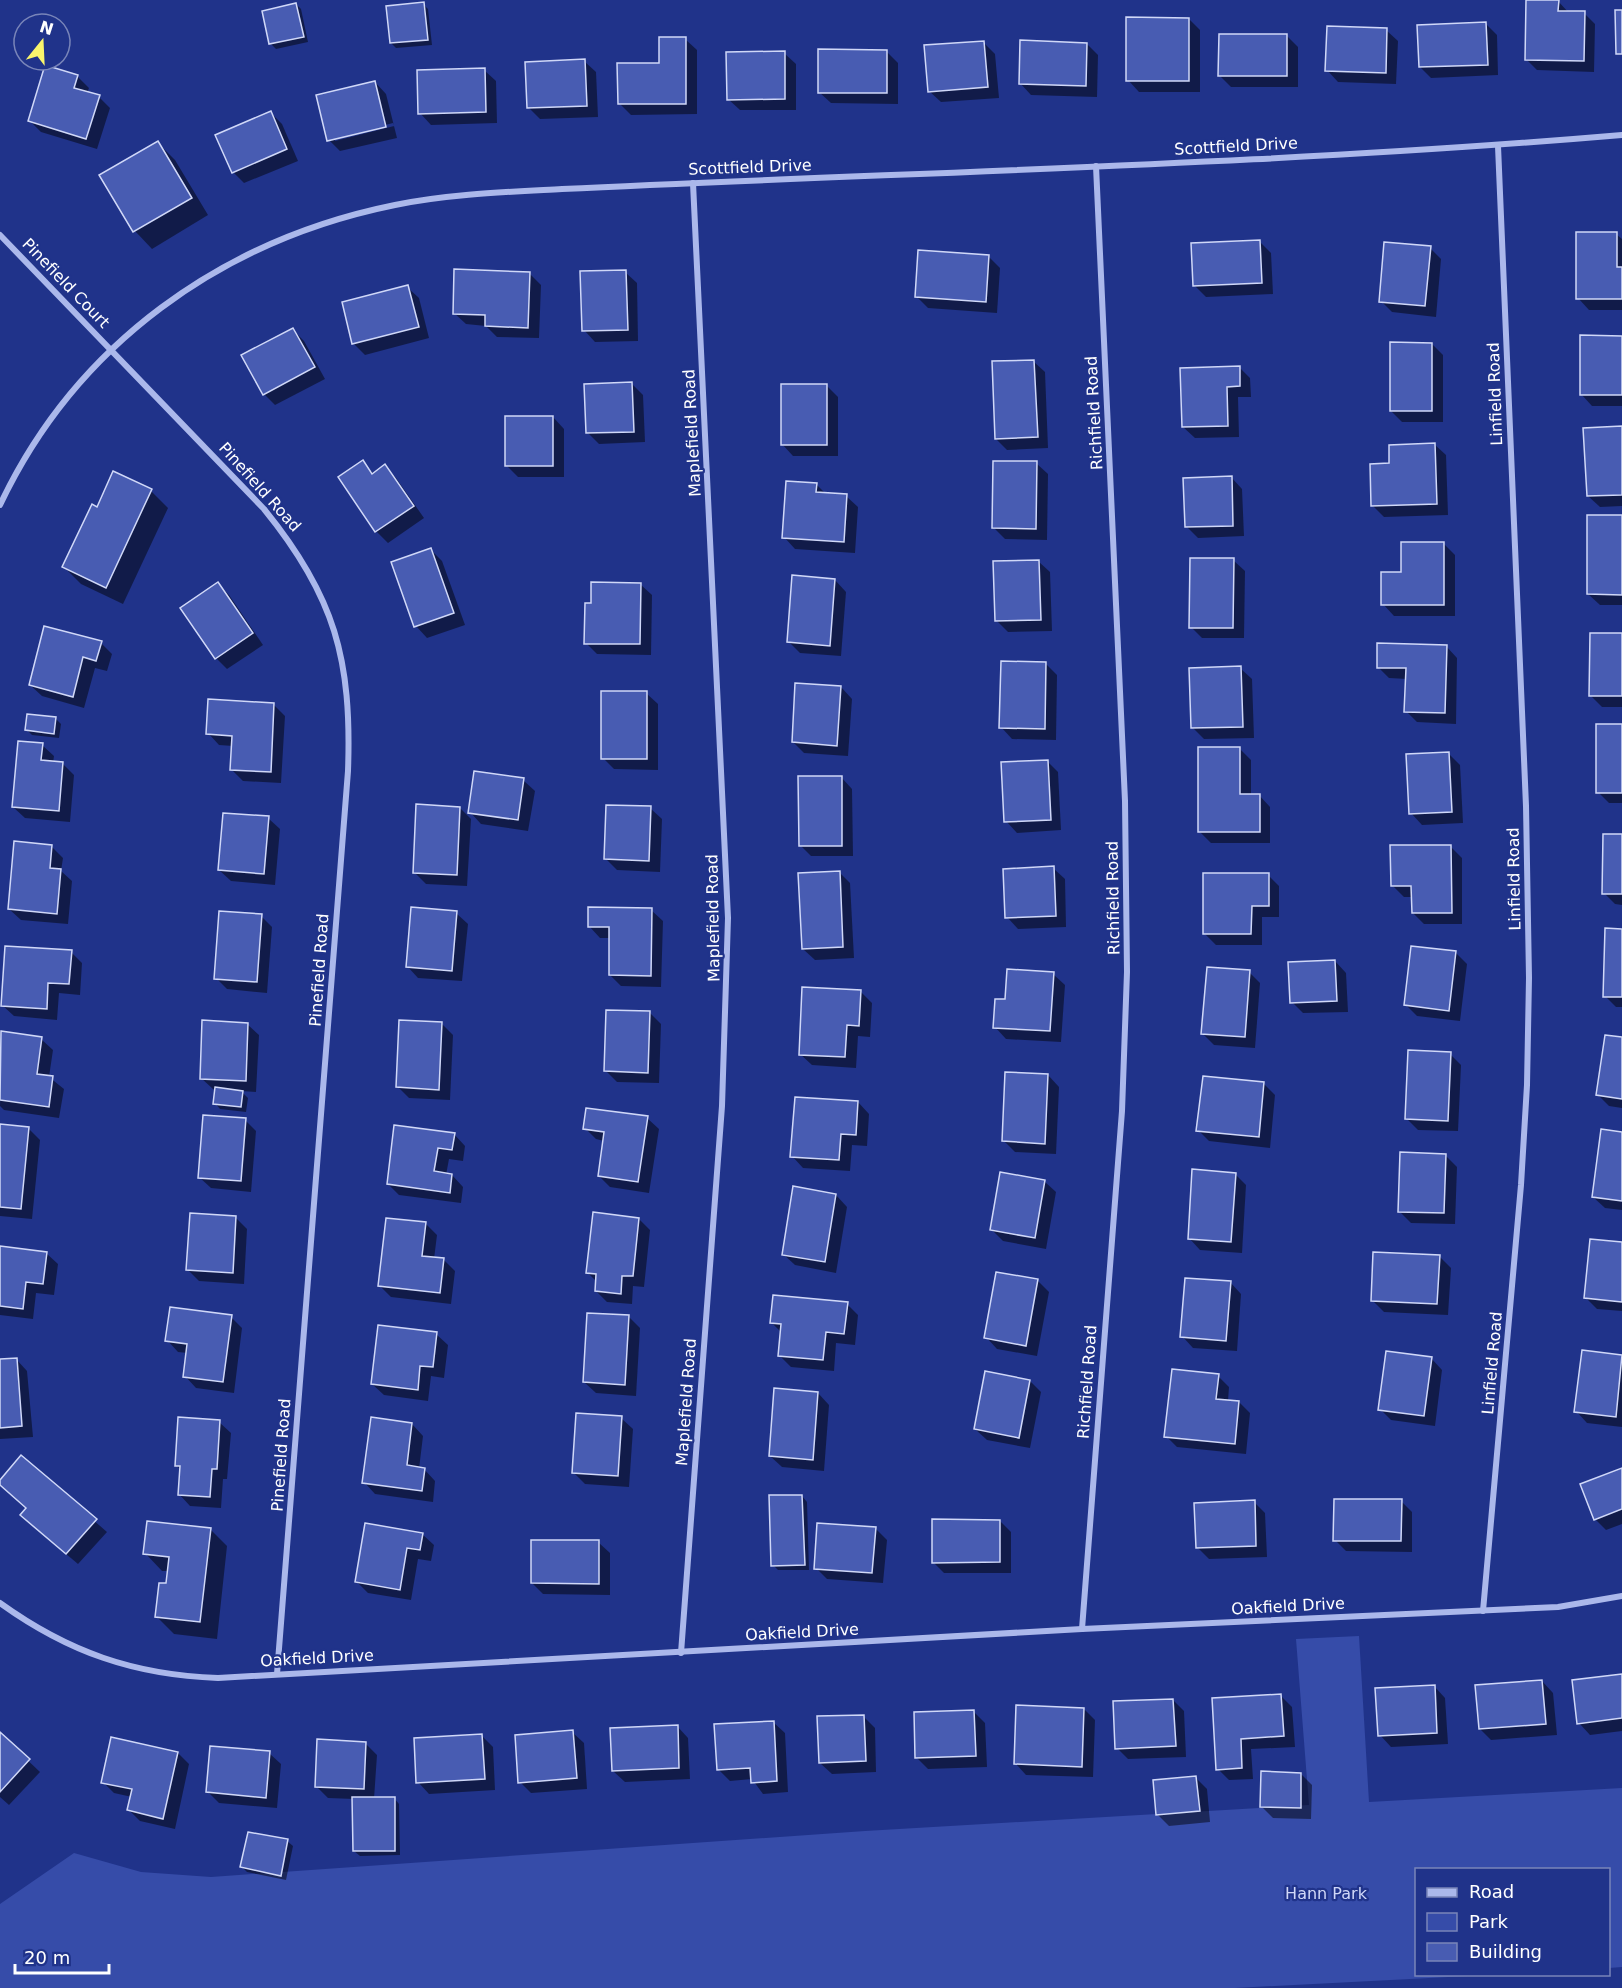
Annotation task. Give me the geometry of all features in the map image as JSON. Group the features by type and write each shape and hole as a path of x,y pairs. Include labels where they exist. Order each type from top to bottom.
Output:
{"street":[{"name":"Scottfield Drive","path":"0,505 25,459 52,420 112,351 175,296 213,271 298,231 397,204 452,197 693,183 1498,146 1622,135"},
{"name":"Linfield Road","path":"1483,1611 1521,1185 1527,1085 1529,978 1526,806 1498,146"},
{"name":"Richfield Road","path":"1082,1629 1122,1111 1127,972 1125,801 1096,166"},
{"name":"Maplefield Road","path":"681,1653 723,1106 728,989 725,834 693,183"},
{"name":"Pinefield Court","path":"0,235 112,351"},
{"name":"Pinefield Road","path":"112,351 264,509 295,548 317,585 333,624 348,696 348,771 277,1674"},
{"name":"Oakfield Drive","path":"0,1603 41,1630 109,1661 144,1671 218,1678 1082,1629 1558,1607 1622,1596"}],"green space":[{"name":"Hann Park","path":"1359,1636 1369,1802 1622,1788 1622,1967 1610,1968 1610,1868 1415,1868 1415,1976 1468,1976 1235,1988 0,1988 0,1904 74,1853 141,1872 211,1877 865,1831 1309,1805 1296,1639"}],"building":[{"path":"1526,0 1559,0 1558,11 1585,11 1584,61 1525,60"},
{"path":"424,2 428,40 390,43 386,6"},
{"path":"296,3 304,37 269,44 262,11"},
{"path":"1615,10 1622,10 1622,54 1616,54"},
{"path":"1126,17 1189,18 1189,81 1126,81"},
{"path":"1486,22 1488,65 1419,67 1417,25"},
{"path":"1327,26 1387,28 1386,73 1325,71"},
{"path":"1219,34 1287,34 1287,76 1218,76"},
{"path":"659,37 686,37 686,104 618,104 617,63 659,63"},
{"path":"1020,40 1087,43 1086,86 1019,84"},
{"path":"984,41 988,87 928,92 924,45"},
{"path":"818,49 887,50 887,93 818,93"},
{"path":"785,51 785,99 727,100 726,52"},
{"path":"585,59 587,106 527,108 525,62"},
{"path":"485,68 486,112 418,114 417,70"},
{"path":"43,72 68,72 78,75 74,88 100,95 86,139 28,121"},
{"path":"375,81 386,127 327,141 316,95"},
{"path":"271,111 287,149 232,173 215,135"},
{"path":"158,141 192,198 133,232 99,175"},
{"path":"1576,232 1617,232 1617,267 1622,267 1622,299 1576,299"},
{"path":"1260,240 1262,283 1193,286 1191,243"},
{"path":"1384,242 1431,246 1425,306 1379,302"},
{"path":"918,250 989,255 986,302 915,297"},
{"path":"454,269 530,272 528,328 485,326 485,315 453,314"},
{"path":"626,270 628,330 582,331 580,271"},
{"path":"408,285 419,327 352,344 342,302"},
{"path":"293,328 315,367 263,395 241,355"},
{"path":"1580,335 1622,336 1622,395 1580,395"},
{"path":"1390,342 1432,343 1432,411 1390,411"},
{"path":"1034,360 1038,437 995,439 992,361"},
{"path":"1240,366 1240,386 1227,387 1228,426 1182,427 1180,368"},
{"path":"632,382 634,432 586,433 584,384"},
{"path":"781,384 827,384 827,445 781,445"},
{"path":"505,416 553,416 553,466 505,466"},
{"path":"1622,426 1622,495 1587,496 1583,428"},
{"path":"1435,443 1437,504 1371,506 1370,464 1389,463 1389,445"},
{"path":"363,460 372,474 385,464 414,506 375,532 338,477"},
{"path":"993,461 1037,461 1036,529 992,528"},
{"path":"113,471 152,489 106,588 62,567 92,504 97,507"},
{"path":"1232,476 1233,526 1185,527 1183,478"},
{"path":"786,481 817,483 816,492 847,494 844,542 782,538"},
{"path":"1587,515 1622,515 1622,595 1587,594"},
{"path":"1401,542 1444,542 1444,605 1381,605 1381,572 1401,572"},
{"path":"431,548 454,613 414,627 391,562"},
{"path":"1190,558 1234,558 1233,628 1189,628"},
{"path":"1039,560 1041,620 995,621 993,561"},
{"path":"792,575 835,579 830,646 787,642"},
{"path":"218,582 253,633 215,659 180,608"},
{"path":"591,582 641,583 640,644 584,644 585,603 591,603"},
{"path":"44,626 102,641 96,661 83,657 73,697 29,685"},
{"path":"1590,633 1622,633 1622,696 1589,696"},
{"path":"1377,643 1447,645 1445,713 1404,712 1406,668 1377,668"},
{"path":"1001,661 1046,662 1045,729 999,728"},
{"path":"1241,666 1243,727 1191,728 1189,668"},
{"path":"795,683 841,686 837,746 792,742"},
{"path":"601,691 647,691 647,759 601,759"},
{"path":"208,699 274,703 271,772 230,770 232,736 206,734"},
{"path":"27,714 56,717 54,734 25,730"},
{"path":"1596,724 1622,724 1622,793 1596,793"},
{"path":"18,741 43,743 41,760 63,762 59,811 12,807"},
{"path":"1198,747 1240,747 1240,794 1260,794 1260,832 1198,832"},
{"path":"1449,752 1452,812 1409,814 1406,754"},
{"path":"1048,760 1051,820 1004,822 1001,762"},
{"path":"474,771 524,778 518,820 468,813"},
{"path":"798,776 842,776 842,846 799,846"},
{"path":"416,804 460,807 457,875 413,873"},
{"path":"606,805 651,806 649,861 604,859"},
{"path":"223,813 269,816 264,874 218,870"},
{"path":"1603,834 1622,834 1622,894 1602,894"},
{"path":"14,841 52,845 50,868 61,869 57,914 8,909"},
{"path":"1390,845 1451,845 1452,913 1412,913 1411,886 1391,886"},
{"path":"1054,866 1056,916 1005,918 1003,869"},
{"path":"840,871 843,947 802,949 798,873"},
{"path":"1203,873 1269,873 1269,906 1252,906 1251,934 1203,934"},
{"path":"411,907 457,911 452,971 406,967"},
{"path":"588,907 652,908 651,976 609,975 609,927 588,927"},
{"path":"219,911 262,914 257,982 214,979"},
{"path":"1605,928 1622,929 1622,997 1603,997"},
{"path":"5,946 72,950 69,984 48,983 47,1009 1,1006"},
{"path":"1411,946 1456,951 1449,1011 1404,1005"},
{"path":"1335,960 1337,1001 1290,1003 1288,962"},
{"path":"1207,967 1250,970 1245,1037 1201,1034"},
{"path":"1007,969 1054,972 1050,1031 993,1028 995,999 1005,999"},
{"path":"802,987 861,990 859,1026 847,1025 845,1057 799,1055"},
{"path":"606,1010 650,1011 648,1073 604,1071"},
{"path":"202,1020 248,1023 246,1081 200,1079"},
{"path":"399,1020 442,1022 439,1090 396,1087"},
{"path":"1,1031 42,1037 37,1074 53,1076 49,1107 0,1100"},
{"path":"1605,1035 1622,1037 1622,1099 1596,1095"},
{"path":"1408,1050 1451,1052 1448,1121 1405,1119"},
{"path":"1005,1072 1048,1074 1045,1144 1002,1141"},
{"path":"1203,1076 1264,1082 1259,1137 1196,1131"},
{"path":"215,1087 243,1091 241,1107 213,1104"},
{"path":"795,1097 858,1101 856,1135 841,1134 839,1160 790,1157"},
{"path":"586,1108 648,1116 638,1182 598,1176 604,1132 583,1129"},
{"path":"203,1115 246,1118 241,1181 198,1178"},
{"path":"0,1124 29,1127 21,1209 0,1207"},
{"path":"394,1125 455,1133 452,1150 438,1148 434,1171 452,1174 450,1193 387,1184"},
{"path":"1601,1129 1622,1132 1622,1201 1592,1197"},
{"path":"1400,1152 1446,1154 1444,1213 1398,1212"},
{"path":"1192,1169 1236,1173 1231,1242 1188,1239"},
{"path":"1000,1172 1045,1180 1035,1238 990,1230"},
{"path":"793,1186 836,1194 825,1262 782,1255"},
{"path":"593,1212 639,1218 633,1276 622,1276 621,1294 595,1291 596,1274 586,1273"},
{"path":"190,1213 236,1216 233,1273 186,1270"},
{"path":"386,1218 426,1222 422,1256 444,1258 440,1293 378,1286"},
{"path":"1590,1239 1622,1242 1622,1302 1584,1298"},
{"path":"0,1246 47,1252 43,1284 26,1282 23,1309 0,1306"},
{"path":"1373,1252 1440,1255 1437,1304 1371,1301"},
{"path":"996,1272 1038,1279 1026,1346 984,1338"},
{"path":"1185,1278 1231,1281 1226,1341 1180,1337"},
{"path":"773,1295 848,1302 844,1334 826,1332 823,1360 778,1356 781,1324 770,1323"},
{"path":"170,1307 232,1315 223,1382 183,1377 187,1344 165,1341"},
{"path":"587,1313 629,1315 625,1385 583,1382"},
{"path":"378,1325 437,1332 433,1367 420,1366 418,1390 371,1384"},
{"path":"1582,1350 1622,1355 1616,1417 1574,1412"},
{"path":"1386,1351 1432,1357 1424,1416 1378,1410"},
{"path":"17,1358 22,1426 0,1428 0,1359"},
{"path":"1172,1369 1219,1374 1216,1399 1239,1401 1235,1444 1164,1437"},
{"path":"985,1371 1030,1380 1019,1438 974,1429"},
{"path":"774,1388 818,1392 813,1460 769,1456"},
{"path":"576,1413 622,1416 618,1476 572,1473"},
{"path":"178,1417 220,1420 217,1469 212,1469 210,1497 178,1495 180,1466 175,1466"},
{"path":"371,1417 412,1423 407,1465 425,1468 422,1491 362,1483"},
{"path":"21,1455 97,1519 66,1554 20,1515 26,1508 0,1485 0,1480"},
{"path":"1622,1468 1622,1509 1594,1520 1580,1484"},
{"path":"769,1495 802,1495 805,1565 771,1566"},
{"path":"1334,1499 1402,1499 1401,1541 1333,1541"},
{"path":"1255,1500 1256,1546 1196,1548 1194,1503"},
{"path":"932,1519 1000,1520 1000,1562 932,1563"},
{"path":"147,1521 211,1528 200,1622 155,1617 159,1583 166,1583 169,1557 143,1554"},
{"path":"365,1523 423,1533 420,1550 407,1548 400,1590 355,1582"},
{"path":"817,1523 876,1527 872,1573 814,1569"},
{"path":"531,1540 599,1540 599,1584 531,1583"},
{"path":"1622,1674 1622,1718 1577,1724 1572,1680"},
{"path":"1542,1680 1546,1724 1479,1729 1475,1685"},
{"path":"1435,1685 1437,1733 1378,1736 1375,1688"},
{"path":"1281,1694 1284,1736 1241,1739 1242,1768 1216,1770 1212,1698"},
{"path":"1173,1699 1176,1746 1115,1749 1113,1701"},
{"path":"1016,1705 1084,1708 1082,1767 1014,1764"},
{"path":"974,1710 976,1756 915,1758 914,1712"},
{"path":"864,1715 866,1761 819,1763 817,1716"},
{"path":"774,1721 777,1781 751,1783 750,1768 717,1770 714,1724"},
{"path":"678,1725 679,1768 612,1771 610,1728"},
{"path":"573,1730 577,1778 518,1783 515,1735"},
{"path":"0,1732 30,1759 0,1792"},
{"path":"482,1734 485,1779 416,1783 414,1738"},
{"path":"111,1737 178,1752 163,1819 127,1810 132,1789 101,1783"},
{"path":"317,1739 366,1742 364,1789 315,1787"},
{"path":"210,1746 270,1751 266,1798 206,1792"},
{"path":"1261,1771 1301,1773 1301,1808 1260,1807"},
{"path":"1196,1776 1200,1811 1156,1815 1153,1780"},
{"path":"352,1797 395,1797 395,1851 353,1851"},
{"path":"248,1832 288,1839 281,1876 240,1867"}]}
